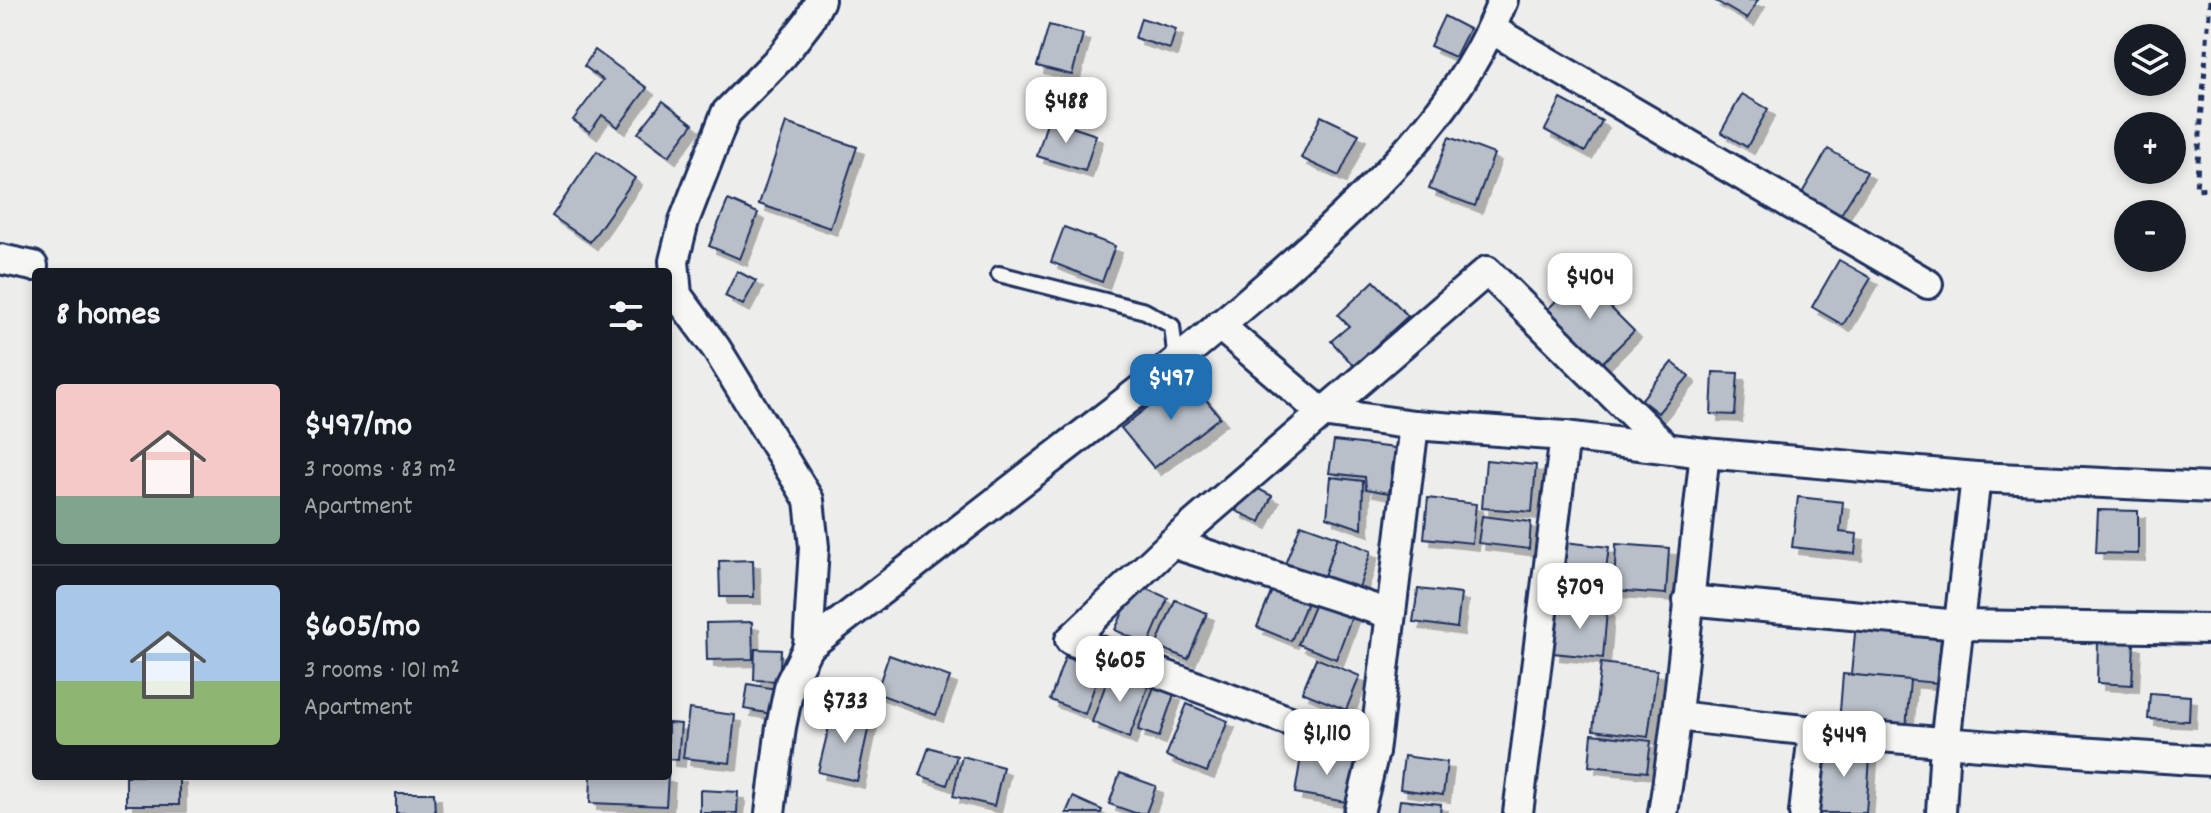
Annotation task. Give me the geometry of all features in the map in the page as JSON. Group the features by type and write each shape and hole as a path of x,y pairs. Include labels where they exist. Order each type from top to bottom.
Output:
{"street":[{"path":"770,813 790,683 808,647 814,547 809,500 716,348 677,295 674,261 684,221 726,113 782,56 809,21 820,0"},
{"path":"808,647 1247,305 1377,185 1413,147 1443,107 1491,29 1503,0"},
{"path":"1491,29 1928,284"},
{"path":"0,259 33,266"},
{"path":"1374,752 1070,640 1172,543 1487,271 1667,448"},
{"path":"1219,325 1321,412 1414,425 1565,436 1705,453 1976,477 2211,488"},
{"path":"1359,813 1374,752 1414,425"},
{"path":"1518,813 1565,436"},
{"path":"1663,813 1678,716 1705,453"},
{"path":"1941,813 1945,744 1976,477"},
{"path":"1172,543 1390,614"},
{"path":"1688,600 1959,625 2211,629"},
{"path":"1678,716 1813,733 2211,761"},
{"path":"1804,813 1813,733"}],"lane":[{"path":"999,274 1145,311 1172,326 1176,362"}],"path":[{"path":"2210,0 2196,189 2211,188"}],"building":[{"path":"1714,0 1758,0 1747,19"},
{"path":"1444,16 1469,29 1455,57 1430,46"},
{"path":"1141,18 1176,29 1170,49 1135,38"},
{"path":"1049,25 1083,34 1072,75 1037,66"},
{"path":"595,50 647,88 618,127 602,115 590,132 573,120 603,80 584,66"},
{"path":"1742,94 1768,109 1747,147 1721,132"},
{"path":"1561,99 1602,121 1585,152 1545,130"},
{"path":"663,101 693,124 669,156 638,133"},
{"path":"1321,116 1359,134 1339,176 1301,158"},
{"path":"1048,119 1096,135 1085,171 1037,156"},
{"path":"786,123 857,147 830,228 759,204"},
{"path":"1449,137 1494,154 1475,206 1429,189"},
{"path":"1828,149 1867,172 1840,216 1802,193"},
{"path":"597,151 635,178 590,242 552,216"},
{"path":"728,200 758,213 740,259 709,246"},
{"path":"1064,227 1115,246 1102,282 1051,262"},
{"path":"1839,260 1871,278 1843,325 1812,307"},
{"path":"737,271 756,281 743,305 725,296"},
{"path":"1580,277 1634,331 1600,365 1545,312"},
{"path":"1374,281 1408,316 1354,366 1331,341 1349,326 1338,315"},
{"path":"1672,362 1689,376 1658,413 1641,400"},
{"path":"1713,372 1738,373 1735,415 1711,414"},
{"path":"1187,376 1220,417 1154,468 1121,428"},
{"path":"1334,441 1395,448 1389,493 1366,489 1365,477 1329,473"},
{"path":"1486,460 1536,465 1532,512 1482,508"},
{"path":"1331,477 1363,481 1362,529 1327,517"},
{"path":"1249,484 1272,496 1260,522 1236,511"},
{"path":"1798,497 1843,502 1840,532 1857,534 1855,554 1792,547"},
{"path":"1428,498 1476,504 1472,543 1424,538"},
{"path":"2098,510 2138,511 2138,554 2096,553"},
{"path":"1482,516 1531,522 1529,549 1478,543"},
{"path":"1301,524 1338,537 1323,579 1285,564"},
{"path":"1338,537 1371,551 1358,591 1323,579"},
{"path":"1564,542 1609,547 1603,593 1558,588"},
{"path":"1616,544 1669,548 1666,594 1614,590"},
{"path":"753,560 754,597 720,597 719,561"},
{"path":"1275,583 1309,598 1291,641 1257,627"},
{"path":"1136,584 1168,598 1148,645 1115,630"},
{"path":"1418,589 1461,594 1457,628 1413,622"},
{"path":"1175,600 1207,613 1188,659 1156,646"},
{"path":"1316,601 1353,613 1336,659 1298,644"},
{"path":"1557,604 1607,610 1603,658 1553,653"},
{"path":"752,622 753,659 707,660 706,623"},
{"path":"1856,623 1942,631 1937,683 1851,675"},
{"path":"2098,641 2134,643 2132,685 2097,683"},
{"path":"755,649 781,650 779,681 754,680"},
{"path":"889,655 950,677 936,715 876,693"},
{"path":"1065,657 1101,668 1085,714 1050,700"},
{"path":"1316,658 1360,676 1346,710 1302,692"},
{"path":"1601,663 1657,670 1648,737 1593,730"},
{"path":"1111,670 1149,684 1129,738 1092,722"},
{"path":"1843,674 1910,680 1906,729 1839,723"},
{"path":"748,684 776,689 772,714 744,709"},
{"path":"1154,687 1174,694 1159,737 1138,730"},
{"path":"2150,693 2190,696 2189,721 2148,719"},
{"path":"1187,704 1228,721 1207,772 1166,756"},
{"path":"689,709 735,715 730,763 683,758"},
{"path":"833,710 871,716 857,781 818,772"},
{"path":"672,723 681,724 678,760 672,759"},
{"path":"1592,734 1651,741 1647,772 1589,766"},
{"path":"1831,740 1871,744 1866,813 1815,813 1819,759 1830,760"},
{"path":"929,747 957,756 947,785 919,775"},
{"path":"1302,751 1359,760 1352,803 1295,793"},
{"path":"962,756 1003,767 994,806 953,796"},
{"path":"1404,756 1447,762 1443,795 1400,789"},
{"path":"1120,773 1156,786 1146,813 1135,813 1109,804"},
{"path":"126,780 179,780 179,805 126,805"},
{"path":"591,780 668,780 666,806 590,803"},
{"path":"700,790 738,792 737,813 700,813"},
{"path":"396,793 434,793 435,813 396,813"},
{"path":"1073,797 1102,810 1101,813 1066,813"},
{"path":"1400,800 1441,804 1440,813 1398,813"}]}
